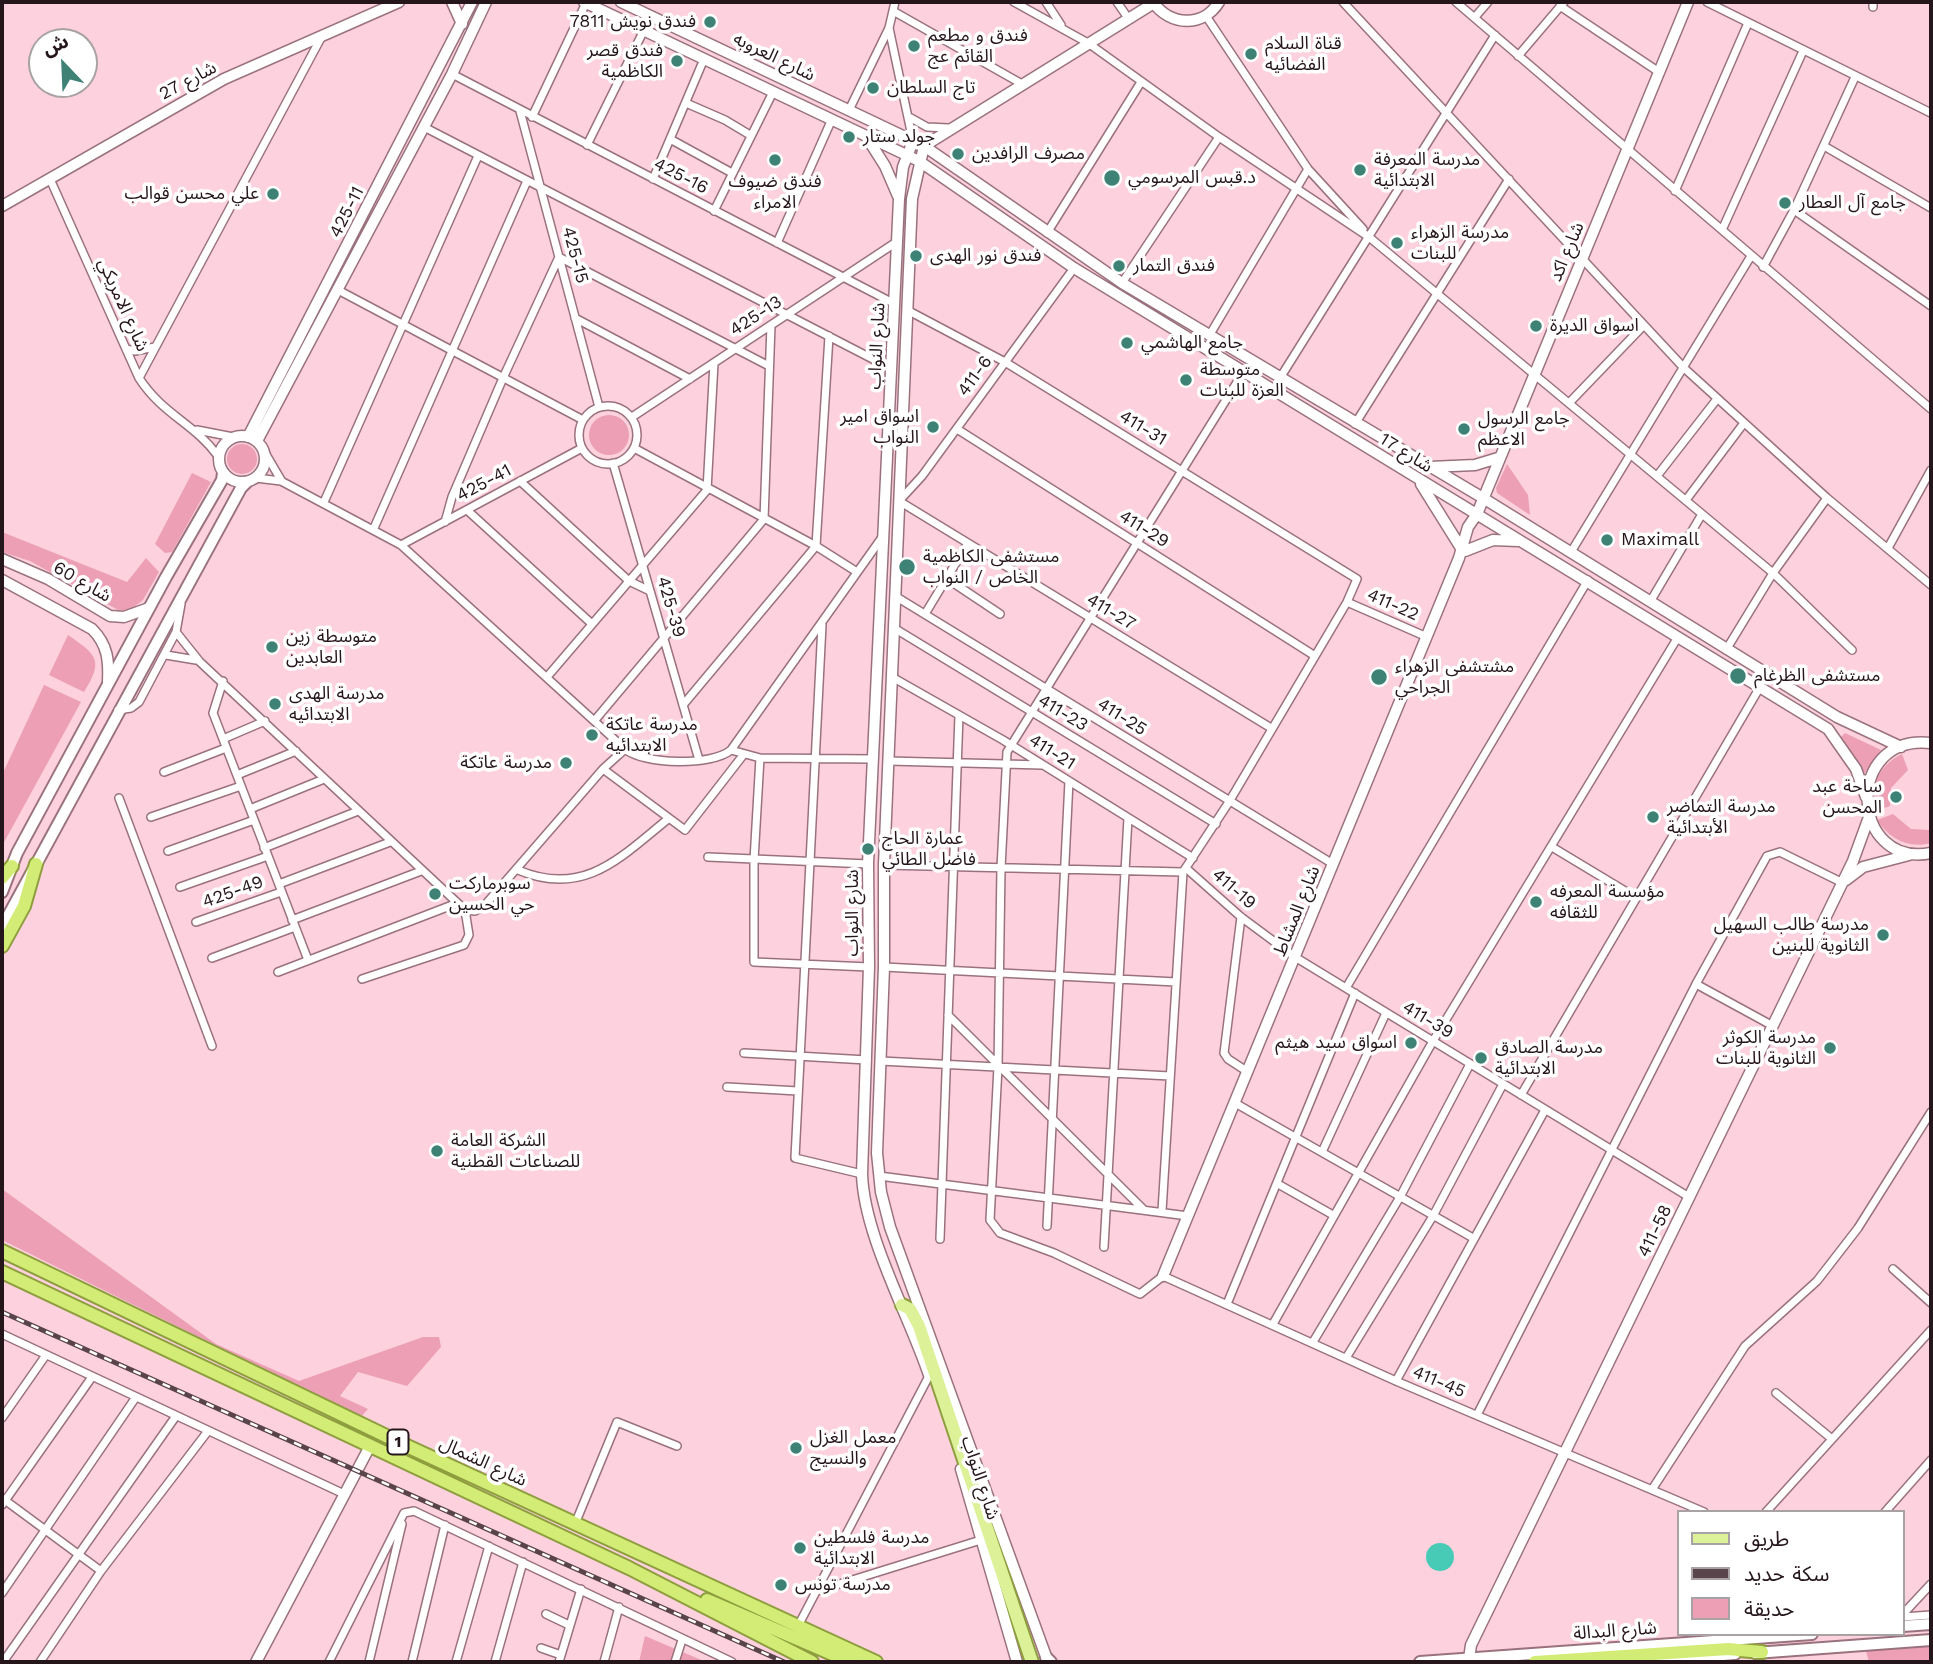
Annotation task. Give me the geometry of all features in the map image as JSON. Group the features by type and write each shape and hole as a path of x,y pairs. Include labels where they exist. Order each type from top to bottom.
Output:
{"highway":[{"path":"2,878 12,865"},
{"path":"2,946 23,906 33,869"},
{"name":"شارع الشمال","path":"2,1251 575,1524 876,1662"},
{"name":"شارع الشمال","path":"2,1272 629,1568"},
{"path":"629,1568 811,1662"},
{"name":"1","path":"629,1568 851,1662"},
{"path":"761,1624 831,1662"},
{"path":"1535,1662 1728,1649 1762,1653"}],"main road":[{"path":"2,892 12,865 108,682 222,480 223,473"},
{"path":"2,927 184,589 251,480"},
{"path":"180,552 185,564 198,564"},
{"path":"166,577 179,575 184,589"},
{"path":"99,700 106,710 117,710"},
{"path":"90,717 102,715 109,724"},
{"path":"12,865 25,864 33,869"},
{"path":"902,1305 917,1320 981,1503 1032,1662"},
{"path":"1905,1626 1931,1624"},
{"name":"شارع البدالة","path":"1420,1662 1785,1636"},
{"name":"شارع البدالة","path":"1640,1662 1931,1640"}],"street":[{"name":"شارع 27","path":"2,206 223,79 399,2"},
{"path":"452,2 462,24"},
{"name":"425-11","path":"253,439 472,2"},
{"path":"532,117 585,2 907,155"},
{"name":"شارع العروبه","path":"621,2 912,141"},
{"path":"850,108 889,27 895,2"},
{"path":"1014,2 1088,43 1219,137 1369,237 1773,573 1852,650"},
{"path":"1046,2 1063,27"},
{"path":"1117,2 1128,18"},
{"path":"924,146 1154,2 1160,11 1177,20 1197,20 1206,16 1219,2"},
{"path":"1343,2 1684,368 1827,498 1931,585"},
{"path":"1456,2 1931,409"},
{"path":"1475,17 1488,2"},
{"name":"شارع اكد","path":"1477,514 1688,2"},
{"path":"1707,2 1931,113"},
{"name":"425-11","path":"253,439 338,290 452,74 484,4"},
{"path":"1518,56 1562,4 1659,72"},
{"path":"893,11 1022,85"},
{"path":"1206,16 1308,169 1369,237"},
{"path":"1675,191 1748,23"},
{"path":"889,27 912,141"},
{"path":"587,145 644,30"},
{"path":"1280,378 1495,35"},
{"path":"139,378 322,36"},
{"path":"1722,230 1803,51"},
{"path":"653,179 704,59"},
{"name":"425-16","path":"452,74 895,304"},
{"path":"1763,267 1794,210 1855,77"},
{"path":"1047,233 1142,82"},
{"path":"714,211 773,92"},
{"path":"686,103 725,120 750,135"},
{"name":"425-15","path":"520,110 599,407"},
{"path":"908,114 920,124 935,130 956,126"},
{"path":"777,243 832,119"},
{"path":"424,127 892,369"},
{"path":"865,135 885,166 899,199"},
{"path":"1122,283 1219,137"},
{"path":"670,139 732,173"},
{"name":"شارع 17","path":"912,141 924,146 1122,283 1483,498 1860,730 1901,747"},
{"name":"شارع النواب","path":"912,141 899,199 868,864 869,967 862,1174 867,1207 929,1376 984,1539 1017,1662"},
{"name":"شارع النواب","path":"924,146 912,199 907,310 884,865 878,1177 884,1203 1048,1661"},
{"path":"1824,146 1931,208"},
{"name":"شارع 17","path":"907,155 1074,268 1588,580 1828,730 1856,769 1866,797 1869,817"},
{"path":"324,502 478,156"},
{"path":"1209,336 1308,169"},
{"name":"شارع الامريكي","path":"50,178 139,378 152,398 218,456"},
{"path":"1355,424 1510,179"},
{"path":"374,528 454,352 527,181"},
{"path":"1794,210 1931,306"},
{"name":"425-13","path":"632,418 898,241"},
{"path":"1571,552 1751,256"},
{"path":"445,522 452,497 503,378 559,257 769,366"},
{"name":"411-6","path":"899,501 922,476 1074,268"},
{"path":"338,290 583,420"},
{"name":"411-31","path":"907,310 1005,362 1357,579 1347,602"},
{"path":"575,318 690,379"},
{"path":"1570,402 1644,325"},
{"path":"595,720 764,519 771,326"},
{"path":"683,705 816,546 829,336"},
{"path":"126,349 135,351 155,347"},
{"path":"547,677 707,490 714,363"},
{"path":"1163,1276 1140,1294 1054,1253 1000,1233 990,1220 989,1190 998,1067 998,973 1006,764 1010,745 1244,370"},
{"path":"1657,476 1717,398"},
{"path":"599,407 617,407 632,418 636,427 634,448 622,460 613,463 595,461 582,448 579,429 583,420 599,407"},
{"path":"1686,500 1744,423"},
{"name":"شارع الامريكي","path":"189,428 233,437"},
{"name":"411-29","path":"957,429 1315,656"},
{"path":"281,481 264,451 253,439 233,437 226,442 218,456 223,473 233,481 281,481 374,528 401,545 639,759 699,760 719,758 731,750 884,535"},
{"name":"425-41","path":"401,545 582,448"},
{"path":"634,448 707,490 816,546 857,572"},
{"path":"251,480 264,466 264,451"},
{"path":"1427,466 1451,468 1499,458"},
{"name":"425-39","path":"613,463 699,760"},
{"path":"1888,548 1931,470"},
{"path":"1416,478 1462,552 1493,540 1523,542"},
{"path":"520,481 629,581 650,591"},
{"path":"1726,650 1773,573 1827,498"},
{"name":"411-27","path":"899,501 1271,728"},
{"path":"467,510 592,624"},
{"name":"شارع المشاط","path":"1163,1276 1477,514"},
{"path":"1650,602 1702,514"},
{"path":"925,614 968,542"},
{"name":"شارع 60","path":"2,559 48,579 110,616 124,617 149,608"},
{"path":"946,578 1000,614"},
{"name":"شارع 60","path":"2,580 92,629 100,637 108,655 108,682"},
{"path":"1346,988 1588,580"},
{"path":"117,710 131,708 139,702 166,655 176,632 184,589"},
{"name":"411-25","path":"895,596 1333,864"},
{"path":"1162,1211 1185,871 1216,824 1347,602"},
{"name":"411-22","path":"1347,602 1427,637"},
{"path":"822,624 813,759 811,861 796,1161 862,1174"},
{"name":"411-23","path":"894,628 1216,824"},
{"path":"176,632 200,662 455,904 465,910 475,911 485,905 519,870 603,769 625,749"},
{"path":"1273,1324 1356,1172 1433,1041 1678,637"},
{"path":"166,655 183,656 200,662"},
{"name":"411-21","path":"892,677 1010,745 1193,858"},
{"path":"223,681 213,713 308,960"},
{"path":"1521,1095 1760,687"},
{"path":"940,1239 959,715"},
{"path":"223,739 265,721"},
{"path":"1916,743 1931,733"},
{"path":"1866,797 1876,766 1901,747 1931,743"},
{"path":"164,772 226,748"},
{"path":"731,750 760,758 873,759"},
{"path":"237,775 296,751"},
{"path":"603,769 685,830 744,754"},
{"path":"760,758 754,860 754,962 869,967"},
{"path":"889,761 1043,765"},
{"path":"250,808 324,779"},
{"path":"1047,1226 1069,781"},
{"path":"151,817 241,786"},
{"path":"120,798 212,1046"},
{"path":"180,887 358,811"},
{"path":"1869,817 1886,842 1925,855"},
{"name":"411-58","path":"1469,1659 1471,1645 1843,883 1869,817"},
{"path":"1104,1247 1128,818"},
{"path":"519,870 548,878 592,875 610,866 668,819"},
{"path":"168,851 254,820"},
{"name":"425-49","path":"196,922 390,842"},
{"path":"1552,847 1635,897"},
{"path":"1477,1415 1696,984 1767,856 1780,852 1843,883 1863,867 1888,858 1925,855"},
{"path":"708,858 868,864"},
{"path":"884,865 1185,871"},
{"path":"212,958 421,871"},
{"name":"411-19","path":"1185,871 1295,957"},
{"path":"278,972 455,904"},
{"path":"362,979 464,945 469,935 465,910"},
{"path":"1241,917 1224,1053 1228,1059 1248,1072"},
{"name":"411-39","path":"1295,957 1689,1197"},
{"path":"884,967 1176,982"},
{"path":"1696,984 1773,1026"},
{"path":"1227,1304 1354,993"},
{"path":"1322,1152 1386,1013"},
{"path":"948,1015 998,1067 1108,1171 1143,1209"},
{"path":"744,1053 867,1060"},
{"path":"881,1061 1170,1076"},
{"path":"1313,1342 1400,1197 1470,1064"},
{"path":"1346,1358 1433,1216 1503,1084"},
{"path":"727,1087 798,1091"},
{"path":"1235,1103 1473,1238"},
{"path":"1396,1381 1545,1110"},
{"path":"1653,1488 1745,1346 1817,1281 1858,1228 1931,1112"},
{"path":"878,1177 1188,1216"},
{"path":"1278,1184 1333,1215"},
{"path":"867,1207 884,1203"},
{"path":"1894,1269 1931,1303"},
{"name":"411-45","path":"1163,1276 1396,1381 1700,1510"},
{"path":"1768,1510 1931,1330"},
{"path":"3,1338 46,1355 344,1494"},
{"path":"2,1418 46,1355"},
{"path":"797,1627 929,1376"},
{"path":"92,1377 3,1501 101,1571"},
{"path":"1776,1392 1832,1439"},
{"path":"2,1593 136,1397"},
{"path":"5,1660 176,1416"},
{"path":"575,1524 617,1422 677,1446"},
{"path":"40,1662 101,1571 208,1431"},
{"path":"256,1662 370,1446"},
{"path":"1887,1510 1931,1460"},
{"path":"404,1513 414,1511 445,1525 732,1662"},
{"path":"328,1662 404,1513"},
{"path":"369,1662 404,1513"},
{"path":"412,1662 445,1525"},
{"path":"817,1591 984,1539"},
{"path":"456,1662 489,1546"},
{"path":"495,1662 523,1562"},
{"path":"1905,1614 1931,1584"},
{"path":"541,1648 560,1659 581,1589"},
{"path":"604,1662 619,1607"},
{"path":"546,1614 569,1625"},
{"path":"1905,1616 1931,1615"},
{"path":"675,1662 682,1640"}],"green space":[{"path":"609,415 623,421 629,435 623,449 609,455 595,449 589,435 595,421"},
{"path":"242,444 253,448 257,459 253,470 242,474 231,470 227,459 231,448"},
{"path":"1507,464 1528,495 1530,515 1497,493 1496,488"},
{"path":"192,473 211,482 172,552 165,553 155,544"},
{"path":"2,532 127,582 146,558 159,572 143,600 129,611 118,610 30,561 2,552"},
{"path":"68,635 86,648 94,659 94,672 84,692 49,675"},
{"path":"44,685 81,702 2,846 2,775"},
{"path":"1845,733 1881,750 1864,774 1841,737"},
{"path":"1902,754 1908,770 1891,788 1890,806 1874,812 1873,794 1878,778 1887,764"},
{"path":"1893,814 1911,829 1929,830 1931,843 1907,843 1887,832 1877,820"},
{"path":"2,1189 216,1344 299,1381 423,1337 439,1337 441,1347 407,1386 358,1372 340,1396 368,1409 361,1417 2,1240"},
{"path":"645,1636 706,1662 639,1662"},
{"path":"1931,1646 1931,1662 1869,1662 1866,1651"}],"shaded area":[{"path":"1440,1543 1450,1547 1454,1557 1450,1567 1440,1571 1430,1567 1426,1557 1430,1547"}],"railway":[{"path":"2,1312 784,1662"}],"place":[{"name":"فندق نويش 7811","path":"710,22"},
{"name":"فندق و مطعم القائم عج","path":"914,46"},
{"name":"قناة السلام الفضائيه","path":"1251,54"},
{"name":"فندق قصر الكاظمية","path":"677,61"},
{"name":"تاج السلطان","path":"873,88"},
{"name":"جولد ستار","path":"849,137"},
{"name":"مصرف الرافدين","path":"958,154"},
{"name":"فندق ضيوف الامراء","path":"775,160"},
{"name":"مدرسة المعرفة الابتدائية","path":"1360,170"},
{"name":"د.قبس المرسومي","path":"1112,178"},
{"name":"علي محسن قوالب","path":"273,194"},
{"name":"جامع آل العطار","path":"1785,203"},
{"name":"مدرسة الزهراء للبنات","path":"1397,243"},
{"name":"فندق نور الهدى","path":"916,256"},
{"name":"فندق التمار","path":"1119,266"},
{"name":"اسواق الديرة","path":"1536,326"},
{"name":"جامع الهاشمي","path":"1127,343"},
{"name":"متوسطة العزة للبنات","path":"1186,380"},
{"name":"اسواق امير النواب","path":"933,427"},
{"name":"جامع الرسول الاعظم","path":"1464,429"},
{"name":"Maximall","path":"1607,540"},
{"name":"مستشفى الكاظمية الخاص / النواب","path":"907,567"},
{"name":"متوسطة زين العابدين","path":"272,647"},
{"name":"مستشفى الظرغام","path":"1738,676"},
{"name":"مشتشفى الزهراء الجراحي","path":"1379,677"},
{"name":"مدرسة الهدى الابتدائيه","path":"275,704"},
{"name":"مدرسة عاتكة الابتدائيه","path":"592,735"},
{"name":"مدرسة عاتكة","path":"566,763"},
{"name":"ساحة عبد المحسن","path":"1896,797"},
{"name":"مدرسة التماضر الأبتدائية","path":"1653,817"},
{"name":"عمارة الحاج فاضل الطائي","path":"868,849"},
{"name":"سوبرماركت حي الحسين","path":"435,894"},
{"name":"مؤسسة المعرفه للثقافه","path":"1536,902"},
{"name":"مدرسة طالب السهيل الثانوية للبنين","path":"1883,935"},
{"name":"اسواق سيد هيثم","path":"1411,1043"},
{"name":"مدرسة الكوثر الثانوية للبنات","path":"1830,1048"},
{"name":"مدرسة الصادق الابتدائية","path":"1481,1058"},
{"name":"الشركة العامة للصناعات القطنية","path":"437,1151"},
{"name":"معمل الغزل والنسيج","path":"796,1448"},
{"name":"مدرسة فلسطين الابتدائية","path":"800,1548"},
{"name":"مدرسة تونس","path":"781,1585"}]}
